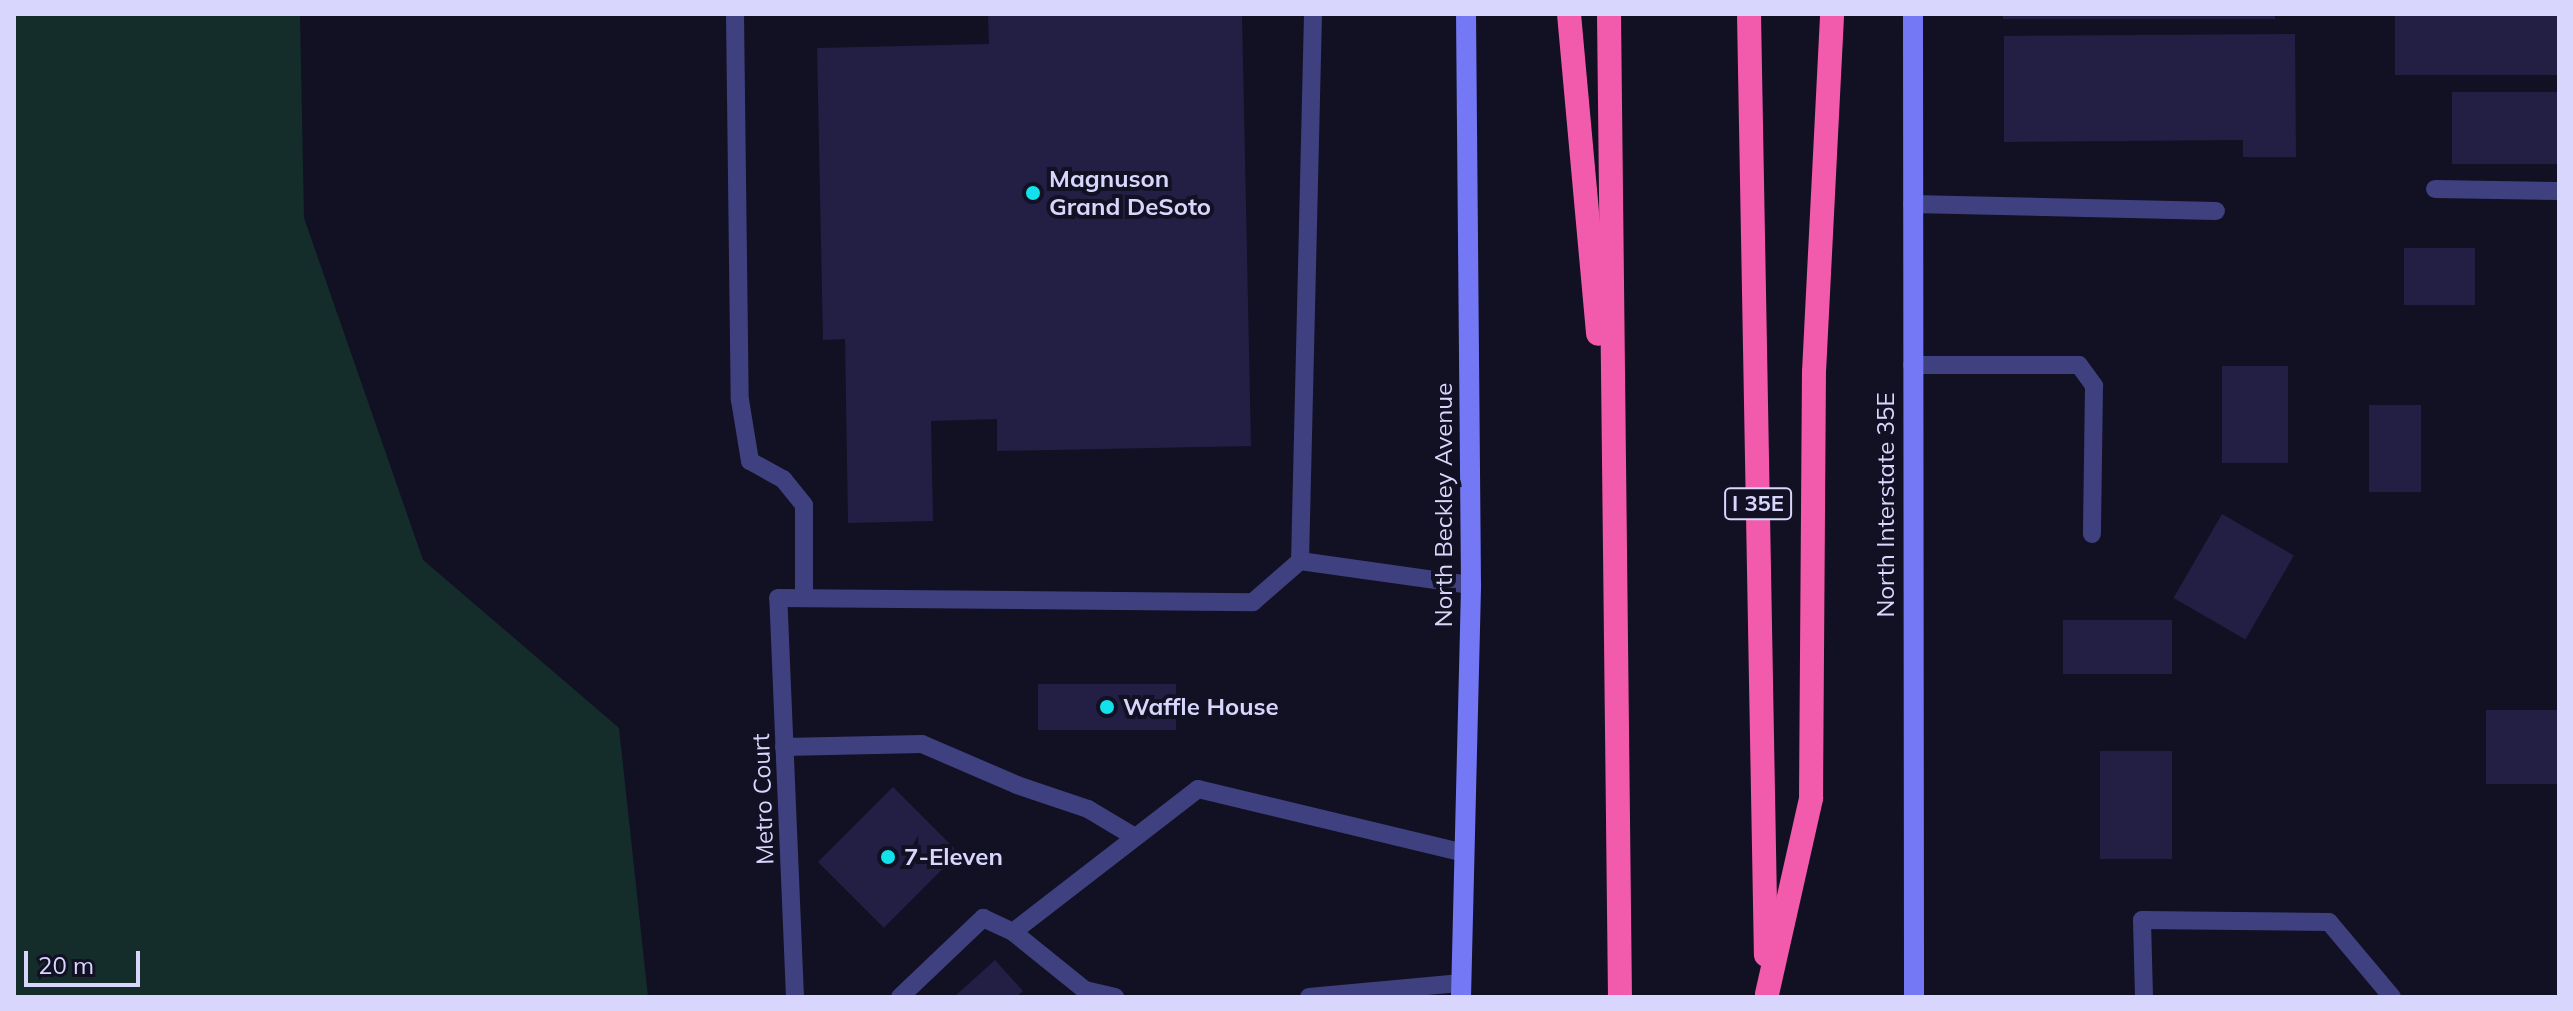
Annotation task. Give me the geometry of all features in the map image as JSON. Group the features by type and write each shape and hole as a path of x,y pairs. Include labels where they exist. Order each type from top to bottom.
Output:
{"highway":[{"path":"1569,14 1614,518"},
{"path":"1609,14 1620,996"},
{"name":"I 35E","path":"1749,14 1767,995"},
{"path":"1767,995 1811,798 1814,372 1832,14"}],"main road":[{"name":"North Beckley Avenue","path":"1462,992 1471,585 1466,14"},
{"name":"North Interstate 35E","path":"1911,991 1913,14"}],"lane":[{"path":"735,14 740,400 750,461 783,479 804,505 804,598 1253,602 1300,561 1313,14"},
{"path":"2435,189 2559,191"},
{"path":"1912,204 2216,211"},
{"path":"1912,365 2079,365 2094,386 2092,534"},
{"path":"1300,561 1471,585"},
{"name":"Metro Court","path":"795,997 778,598 804,598"},
{"path":"784,747 922,744 1017,785 1088,809 1135,837"},
{"path":"1013,932 1198,789 1464,853"},
{"path":"900,997 983,918 1013,932 1085,990 1115,997"},
{"path":"2144,997 2142,920 2329,922 2392,997"},
{"path":"1309,997 1462,992"}],"green space":[{"path":"14,14 300,14 304,218 423,560 619,728 648,997 14,997"}],"building":[{"name":"Magnuson Grand DeSoto","path":"988,14 1242,14 1251,446 997,451 997,419 931,421 933,521 848,523 845,339 823,340 817,48 989,44"},
{"path":"2003,14 2275,14 2275,19 2003,19"},
{"path":"2395,14 2559,14 2559,75 2395,75"},
{"path":"2295,34 2296,157 2243,157 2243,140 2004,142 2004,36"},
{"path":"2452,92 2559,92 2559,164 2452,164"},
{"path":"2404,248 2475,248 2475,305 2404,305"},
{"path":"2222,366 2288,366 2288,463 2222,463"},
{"path":"2369,405 2421,405 2421,492 2369,492"},
{"path":"2222,514 2294,556 2245,640 2174,598"},
{"path":"2063,620 2172,620 2172,674 2063,674"},
{"name":"Waffle House","path":"1038,684 1176,684 1176,730 1038,730"},
{"path":"2486,710 2559,710 2559,784 2486,784"},
{"path":"2100,751 2172,751 2172,859 2100,859"},
{"name":"7-Eleven","path":"893,787 959,853 884,928 818,862"},
{"path":"995,960 1023,991 1016,997 954,997"}],"place":[{"name":"Magnuson Grand DeSoto","path":"1033,193"},
{"name":"Waffle House","path":"1107,707"},
{"name":"7-Eleven","path":"888,857"}]}
